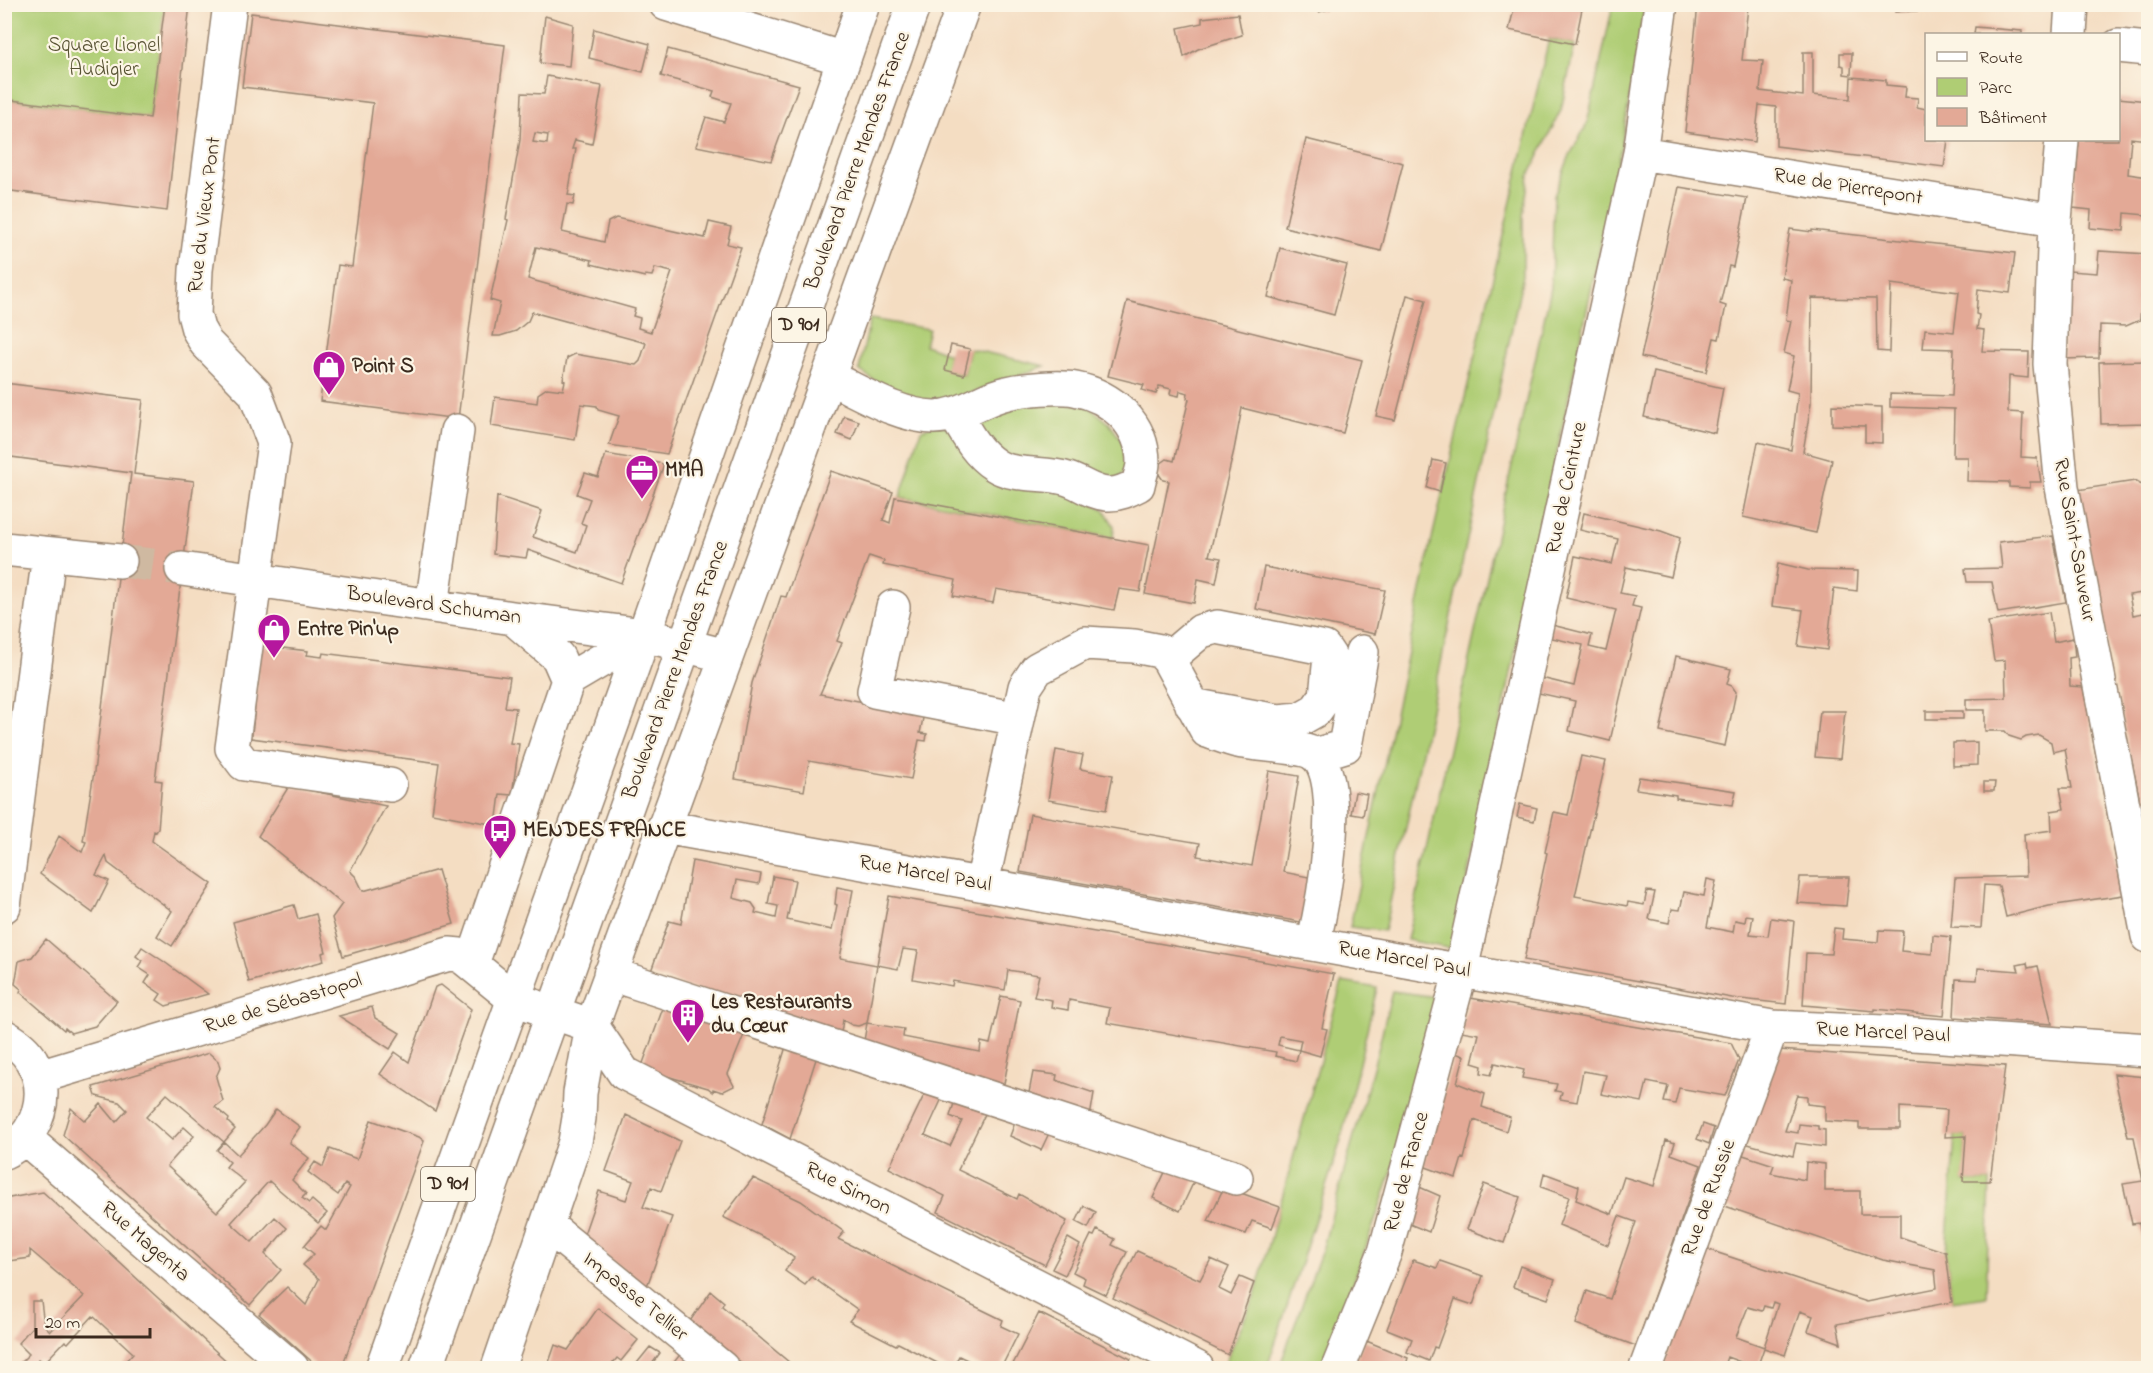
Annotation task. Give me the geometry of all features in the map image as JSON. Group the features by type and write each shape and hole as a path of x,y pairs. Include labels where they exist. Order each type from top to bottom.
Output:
{"street":[{"name":"Rue du Vieux Pont","path":"230,4 196,270 194,314 198,329 206,343 255,393 274,443 232,748 244,764 390,785"},
{"path":"666,4 844,59"},
{"name":"Boulevard Pierre Mendes France","path":"382,1368 644,634 863,4"},
{"name":"Boulevard Pierre Mendes France","path":"426,1368 914,4"},
{"name":"Boulevard Pierre Mendes France","path":"498,1368 575,1142 580,1093 592,1026 964,4"},
{"name":"Rue de Ceinture","path":"1461,970 1640,153 1661,4"},
{"path":"2070,33 2072,4"},
{"path":"2120,46 2148,49"},
{"name":"Rue Saint-Sauveur","path":"2062,141 2055,220 2050,364 2062,487 2148,936"},
{"name":"Rue de Pierrepont","path":"1640,153 2055,220"},
{"path":"828,376 904,411 921,416 936,417 955,414 1005,393 1029,390 1075,389 1107,400 1127,417 1138,434 1143,464 1138,485 1121,493 1106,494 1080,486 1068,479 1017,472 996,466 974,447 955,414"},
{"path":"432,606 457,431"},
{"path":"4,549 120,561"},
{"path":"4,906 49,554"},
{"name":"Boulevard Schuman","path":"182,569 513,618 644,634 726,656"},
{"path":"893,607 874,691 1017,719"},
{"path":"513,618 558,657 568,680"},
{"path":"1168,659 1201,631 1217,627 1324,648 1330,657 1326,696 1316,710 1300,719 1278,721 1192,705"},
{"path":"472,964 568,680 644,634"},
{"path":"982,884 1025,687 1037,669 1085,644 1134,646 1160,651 1168,659 1207,731 1238,741 1315,755 1345,746 1362,652"},
{"path":"1315,755 1323,767 1331,789 1330,836 1323,900 1327,947"},
{"name":"Rue Marcel Paul","path":"664,827 1772,1027 1884,1032 2148,1050"},
{"name":"Rue de Sébastopol","path":"39,1077 449,954 460,955 514,999"},
{"name":"Rue de France","path":"1338,1368 1386,1252 1461,970"},
{"path":"610,974 1236,1178"},
{"path":"514,999 592,1026"},
{"name":"Rue Simon","path":"592,1026 624,1073 1197,1368"},
{"name":"Rue de Russie","path":"1646,1368 1772,1027"},
{"path":"4,1036 21,1047 32,1060 39,1077 42,1099 37,1120 15,1145"},
{"name":"Rue Magenta","path":"15,1145 292,1368"},
{"name":"Impasse Tellier","path":"548,1226 722,1368"}],"green space":[{"name":"Square Lionel Audigier","path":"5,5 165,5 150,118 5,99"},
{"path":"1613,5 1645,5 1621,147 1453,949 1407,940 1551,288 1554,196 1570,155 1587,124"},
{"path":"1549,39 1575,44 1561,110 1529,176 1523,216 1523,276 1384,931 1350,927 1433,534"},
{"path":"870,319 929,329 925,345 949,354 946,370 964,375 970,349 1045,366 931,408 877,382 859,370"},
{"path":"1012,398 1087,405 1109,423 1125,445 1128,468 1118,480 1003,461 975,423"},
{"path":"939,423 1104,509 1114,526 1113,538 900,497 921,430"},
{"path":"1342,982 1377,988 1340,1143 1267,1368 1223,1368 1255,1295"},
{"path":"1392,991 1437,997 1393,1168 1342,1316 1321,1368 1279,1368 1323,1247 1378,1050"},
{"path":"1955,1136 1966,1136 1964,1181 1990,1181 1986,1297 1952,1302 1946,1252"}],"building":[{"path":"165,4 190,4 167,211 4,190 4,99 150,118"},
{"path":"1319,4 1341,4 1342,5 1319,12"},
{"path":"1515,4 1583,4 1575,44 1509,30"},
{"path":"1698,4 1756,4 1756,7 1748,7 1742,60 1763,61 1760,91 1803,96 1803,52 1813,52 1813,95 1850,99 1851,77 1886,80 1886,85 1906,87 1905,97 1918,98 1917,107 1925,109 1925,141 1948,141 1944,167 1776,146 1776,107 1759,105 1755,142 1685,132"},
{"path":"1895,4 1961,4 1962,9 1895,12"},
{"path":"251,13 505,45 458,419 320,401 338,265 352,267 373,103 242,87"},
{"path":"1238,14 1242,35 1198,49 1184,57 1178,28 1202,23 1202,18"},
{"path":"545,16 573,24 569,66 540,63"},
{"path":"1975,27 2022,31 2022,33 1974,33"},
{"path":"594,29 650,44 643,72 589,58"},
{"path":"668,49 799,85 771,161 696,146 706,117 724,122 731,103 712,97 714,91 661,76"},
{"path":"1840,53 1852,53 1851,75 1844,74 1844,66 1840,65"},
{"path":"547,76 602,86 592,144 575,140 572,149 576,149 568,195 575,196 573,205 567,204 562,232 604,242 608,222 616,218 705,238 709,222 731,227 727,244 741,247 667,454 609,445 619,416 598,410 597,406 581,404 575,440 491,426 495,397 537,403 538,394 547,388 563,390 567,358 575,354 636,365 640,361 646,343 532,312 528,321 516,331 493,336 500,303 490,300 508,220 506,219 520,140 522,93 544,94","holes":["535,133 548,135 547,144 533,142","536,247 592,260 591,264 645,277 645,275 652,276 655,268 672,272 651,332 638,328 640,318 633,316 635,309 528,279"]},
{"path":"2120,98 2148,101 2148,140 2131,138 2128,174 2148,177 2146,215 2125,213 2124,231 2090,228 2091,210 2073,208 2079,141 2120,141"},
{"path":"1306,139 1403,163 1381,251 1285,227"},
{"path":"1679,187 1747,198 1733,267 1729,266 1720,304 1726,306 1719,339 1714,338 1706,372 1641,357"},
{"path":"1790,229 2015,253 2010,293 1978,289 1977,329 1984,330 1982,351 2029,352 2028,378 2009,376 2008,412 2023,413 2021,457 2037,458 2041,482 2030,482 2030,488 2009,487 2009,482 1967,481 1968,457 1953,457 1954,409 1890,407 1890,394 1952,396 1954,349 1923,348 1925,329 1954,332 1959,292 1891,284 1889,352 1877,351 1876,299 1812,298 1811,404 1803,452 1832,460 1816,533 1743,517 1758,442 1791,450 1798,393 1787,390 1794,356 1784,353 1791,321 1786,320 1791,280 1782,278"},
{"path":"1280,248 1347,265 1334,315 1268,297"},
{"path":"2099,251 2148,254 2148,277 2143,277 2140,320 2126,326 2100,325 2099,358 2062,359 2069,271 2097,273"},
{"path":"1407,295 1426,300 1395,420 1376,416"},
{"path":"1127,301 1362,360 1343,433 1242,408 1209,556 1221,558 1216,583 1198,579 1194,603 1145,594 1169,481 1163,480 1158,473 1160,464 1167,459 1174,461 1189,399 1187,398 1188,393 1180,391 1179,396 1170,394 1171,389 1159,386 1156,394 1142,390 1144,385 1108,376"},
{"path":"951,345 970,349 964,375 945,370"},
{"path":"2148,361 2148,423 2101,424 2099,362"},
{"path":"1654,372 1723,388 1715,433 1644,417"},
{"path":"4,383 143,400 134,474 194,481 155,780 162,781 158,829 154,831 152,841 212,884 172,946 157,936 172,911 108,863 106,856 96,875 109,881 93,913 40,874 59,836 82,852 86,842 83,841 94,772 131,473 4,456"},
{"path":"1832,405 1882,407 1882,443 1865,442 1865,426 1832,425"},
{"path":"844,416 859,421 852,440 837,434"},
{"path":"606,454 664,464 621,583 528,550 526,558 493,554 497,496 542,511 533,537 577,552 586,525 581,523 590,499 577,494 585,473 598,477"},
{"path":"1433,460 1446,463 1440,492 1427,488"},
{"path":"831,471 893,492 883,520 890,523 895,497 1149,545 1140,592 1119,589 1114,610 996,589 993,603 953,596 956,580 883,565 884,561 869,556 837,641 842,643 820,694 924,713 920,733 927,734 926,741 919,740 911,779 809,761 804,791 735,779 752,683 781,596 786,597"},
{"path":"2135,481 2145,487 2148,505 2148,513 2143,522 2148,548 2148,592 2129,595 2133,615 2148,612 2148,805 2141,807 2077,490"},
{"path":"1584,513 1661,531 1680,538 1671,577 1626,567 1620,593 1635,596 1632,606 1641,608 1610,741 1569,731 1575,701 1534,692 1537,677 1574,686 1583,645 1548,637 1552,625 1592,635 1589,647 1606,651 1616,610 1566,598 1575,556 1612,564 1618,539 1580,530"},
{"path":"2053,536 2066,602 1998,613 1992,582 1967,582 1965,569 2002,568 1999,542"},
{"path":"1778,563 1808,570 1858,571 1857,591 1834,588 1827,650 1798,646 1803,610 1772,606"},
{"path":"1264,567 1385,590 1375,634 1256,609"},
{"path":"2049,612 2054,642 2073,638 2075,657 2069,658 2070,686 2083,687 2123,895 2049,906 2006,917 1999,886 1984,885 1981,928 1951,927 1955,878 2026,876 2024,834 2052,830 2051,811 2064,809 2060,788 2072,788 2065,749 2053,752 2051,742 2039,735 2021,740 2009,736 2005,731 1985,731 1985,710 1966,710 1966,699 2006,698 2005,660 1994,661 1988,622"},
{"path":"258,645 308,651 307,655 322,657 323,653 510,677 505,707 516,708 510,743 519,744 512,795 500,794 496,825 432,813 439,763 251,738 249,733 252,734 258,675"},
{"path":"1676,656 1731,669 1727,684 1732,686 1736,692 1725,746 1660,732"},
{"path":"1820,711 1845,711 1840,759 1815,757"},
{"path":"1926,711 1963,711 1963,719 1926,719"},
{"path":"1977,742 1977,765 1953,766 1953,743"},
{"path":"1056,750 1083,755 1080,769 1113,775 1106,810 1048,800"},
{"path":"1581,756 1606,761 1575,896 1627,906 1628,902 1644,905 1647,891 1655,892 1649,919 1669,923 1672,909 1680,910 1684,892 1704,896 1707,879 1716,881 1707,927 1733,932 1735,920 1745,922 1746,915 1753,916 1750,934 1768,936 1771,918 1794,921 1786,1004 1732,998 1524,960 1554,812 1568,815"},
{"path":"1269,771 1299,776 1283,872 1314,878 1306,923 1020,872 1030,814 1200,843 1197,856 1252,866"},
{"path":"1639,777 1736,791 1733,805 1676,798 1676,795 1636,789"},
{"path":"1984,782 1995,782 1994,791 1984,791"},
{"path":"289,786 386,806 350,871 363,891 438,870 454,924 343,956 332,918 342,904 258,836"},
{"path":"1355,792 1367,794 1363,816 1351,814"},
{"path":"1520,804 1537,808 1534,821 1517,817"},
{"path":"2148,822 2148,840 2147,841 2144,823"},
{"path":"692,861 761,874 759,884 737,880 733,898 752,903 756,909 755,913 776,918 778,906 768,904 773,876 795,880 787,920 832,930 837,905 835,904 837,887 853,890 840,958 877,965 867,1023 858,1026 843,1020 840,1039 650,974 669,921 681,924"},
{"path":"1800,877 1849,877 1846,906 1797,903"},
{"path":"889,896 1334,974 1322,1028 1327,1029 1320,1056 1299,1050 1296,1061 1275,1056 1276,1052 1107,1023 1110,1008 1069,1000 1068,1010 1051,1007 1052,1000 1034,997 1039,975 1008,970 1005,990 953,981 952,986 913,979 918,951 903,949 898,969 877,965","holes":["1280,1036 1301,1040 1299,1050 1278,1045"]},
{"path":"294,905 298,919 316,914 326,952 322,953 324,961 249,982 233,922"},
{"path":"1834,928 1843,929 1842,939 1878,942 1879,930 1903,931 1901,951 1932,954 1933,935 1951,937 1944,1016 1803,1005 1806,953 1831,954"},
{"path":"46,939 117,1001 95,1026 71,1033 65,1028 64,1030 20,992 21,989 15,984 19,961 32,957"},
{"path":"142,947 208,994 166,1006 157,1000 161,994 145,983 150,975 138,967 142,961 136,956"},
{"path":"2027,963 2028,968 2038,966 2052,1024 1954,1017 1956,979 1977,980 1978,968 2019,971 2017,965"},
{"path":"441,985 471,1009 435,1111 380,1074 395,1052 409,1062 435,987"},
{"path":"1001,996 1020,1000 1002,1094 863,1047 867,1023 904,1029 903,1037 980,1052 981,1042 990,1044"},
{"name":"Les Restaurants du Cœur","path":"667,997 748,1025 728,1074 734,1086 722,1092 713,1089 713,1092 708,1088 646,1070 642,1066"},
{"path":"1470,998 1731,1043 1739,1060 1725,1096 1679,1088 1675,1104 1664,1102 1668,1086 1647,1082 1642,1102 1601,1094 1606,1075 1583,1071 1577,1102 1560,1099 1562,1092 1555,1091 1557,1084 1522,1078 1524,1070 1495,1063 1491,1075 1481,1073 1482,1066 1472,1063 1479,1034 1461,1031"},
{"path":"372,1007 375,1018 400,1033 390,1049 339,1016"},
{"path":"788,1040 819,1050 790,1139 762,1124"},
{"path":"1779,1050 2005,1066 1990,1181 1963,1181 1966,1136 1945,1137 1947,1110 1900,1107 1900,1129 1859,1129 1859,1123 1825,1121 1825,1106 1807,1104 1807,1096 1797,1095 1785,1131 1798,1133 1799,1124 1818,1126 1818,1129 1825,1130 1825,1147 1796,1143 1793,1156 1744,1143"},
{"path":"209,1053 218,1061 220,1068 216,1077 223,1101 215,1107 229,1119 228,1122 235,1129 224,1142 238,1155 276,1109 300,1127 289,1142 309,1158 292,1180 306,1194 302,1198 309,1203 312,1200 327,1213 318,1223 269,1181 231,1223 252,1242 275,1217 287,1228 265,1254 281,1270 250,1305 63,1135 71,1108 85,1121 101,1104 116,1122 127,1110 119,1102 96,1096 93,1087","holes":["167,1094 224,1142 217,1150 230,1162 226,1167 245,1182 217,1212 167,1166 194,1136 184,1127 172,1140 146,1117"]},
{"path":"1455,1053 1464,1056 1457,1083 1485,1094 1482,1107 1510,1117 1506,1131 1474,1120 1464,1159 1462,1158 1456,1178 1423,1166"},
{"path":"1033,1072 1057,1075 1056,1080 1094,1093 1089,1123 1027,1103"},
{"path":"2114,1074 2148,1079 2148,1266 2139,1223 2132,1224 2123,1184 2143,1181 2134,1137 2128,1137"},
{"path":"928,1087 944,1094 925,1135 950,1146 962,1121 950,1116 956,1097 988,1108 958,1170 1017,1199 1019,1194 1067,1221 1045,1265 938,1212 945,1196 889,1168"},
{"path":"626,1115 680,1141 661,1191 651,1187 643,1207 672,1217 646,1289 583,1237 599,1191 626,1200 633,1181 606,1171"},
{"path":"1017,1117 1051,1129 1041,1150 1010,1136"},
{"path":"371,1120 419,1137 424,1141 343,1364 319,1368 259,1314 287,1287 306,1305 319,1279 303,1265 314,1254 304,1246 321,1226 326,1230 350,1187 345,1184 338,1195 308,1172 315,1162 323,1167 330,1149 357,1159"},
{"path":"1703,1124 1714,1128 1709,1144 1697,1139"},
{"path":"1666,1140 1675,1143 1671,1154 1701,1165 1636,1346 1576,1324 1587,1291 1610,1299 1636,1222 1619,1216 1608,1245 1559,1225 1569,1197 1541,1187 1544,1173 1579,1186 1576,1200 1612,1214 1624,1177 1654,1186"},
{"path":"1740,1154 1774,1165 1771,1173 1805,1180 1806,1162 1825,1164 1825,1191 1860,1191 1860,1214 1900,1214 1900,1237 1946,1252 1952,1302 1837,1324 1841,1343 1808,1331 1813,1316 1800,1311 1785,1355 1764,1348 1757,1368 1727,1357 1723,1368 1663,1368 1706,1249 1867,1302 1937,1288 1935,1270 1883,1260 1722,1205","holes":["1773,1302 1778,1304 1764,1347 1736,1337 1748,1307 1762,1311 1764,1306 1771,1308"]},
{"path":"1167,1168 1196,1177 1180,1211 1153,1198"},
{"path":"753,1178 801,1201 844,1232 838,1239 1003,1320 1001,1326 1018,1334 1001,1368 984,1368 959,1356 952,1368 947,1368 849,1321 858,1310 812,1277 805,1285 785,1271 794,1258 771,1241 723,1217"},
{"path":"1484,1184 1520,1197 1504,1243 1467,1229"},
{"path":"1417,1186 1440,1196 1429,1232 1407,1223"},
{"path":"1224,1187 1280,1207 1272,1228 1252,1221 1246,1234 1208,1221"},
{"path":"43,1192 234,1368 119,1368 133,1353 93,1316 68,1343 65,1341 44,1363 39,1359 30,1368 18,1365 29,1354 18,1343 32,1327 32,1301 41,1301 44,1325 50,1331 84,1296 30,1250 30,1258 9,1261 9,1267 4,1269 4,1199"},
{"path":"1084,1206 1096,1212 1088,1228 1076,1222"},
{"path":"1097,1230 1115,1239 1112,1245 1127,1252 1106,1295 1083,1284 1085,1278 1073,1272 1091,1235 1094,1236"},
{"path":"1068,1238 1080,1245 1065,1275 1052,1269"},
{"path":"1137,1251 1200,1280 1211,1259 1229,1267 1219,1289 1231,1295 1240,1277 1254,1283 1228,1355 1113,1298"},
{"path":"1413,1260 1437,1268 1440,1261 1483,1276 1473,1305 1455,1299 1437,1348 1434,1347 1429,1361 1407,1352 1412,1339 1387,1329"},
{"path":"1520,1266 1555,1279 1548,1299 1513,1287"},
{"path":"711,1291 724,1302 722,1306 796,1368 748,1368 690,1321"},
{"path":"598,1308 638,1340 621,1361 617,1358 609,1368 547,1368 555,1345 568,1350"},
{"path":"1039,1313 1131,1359 1126,1368 1011,1368"},
{"path":"1364,1340 1408,1358 1405,1368 1353,1368"},
{"path":"650,1347 660,1353 649,1368 633,1368"},
{"path":"686,1347 712,1368 674,1368 671,1366"}],"tunnel":[{"path":"120,561 182,569"}],"place":[{"name":"Point S","path":"329,396"},
{"name":"MMA","path":"642,500"},
{"name":"Entre Pin'up","path":"274,659"},
{"name":"MENDES FRANCE","path":"500,860"},
{"name":"Les Restaurants du Cœur","path":"688,1044"}]}
